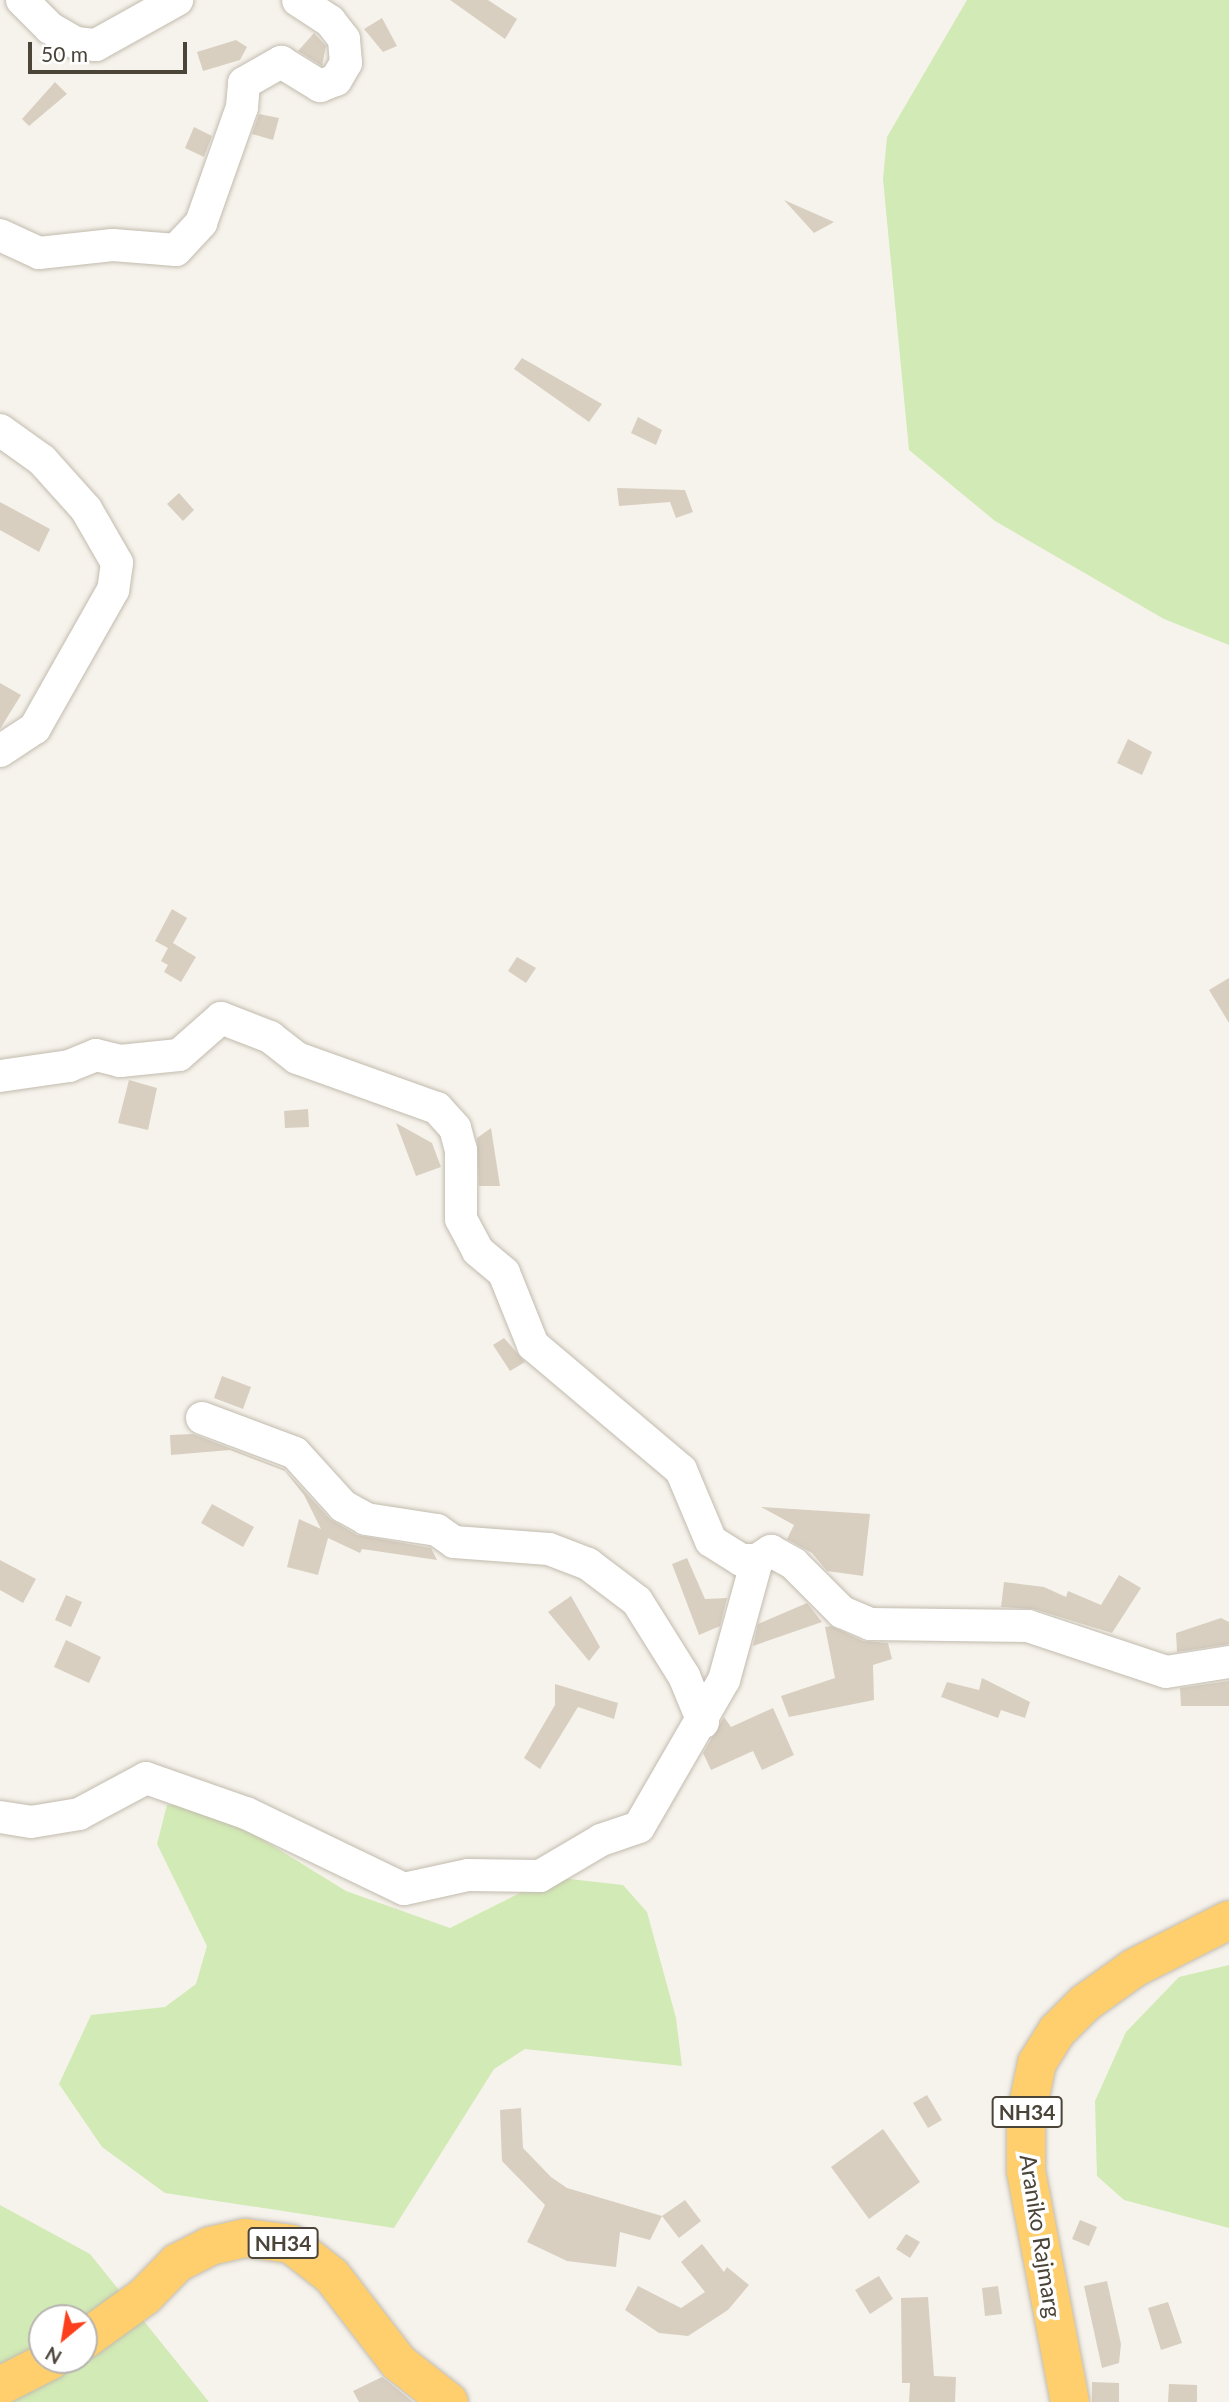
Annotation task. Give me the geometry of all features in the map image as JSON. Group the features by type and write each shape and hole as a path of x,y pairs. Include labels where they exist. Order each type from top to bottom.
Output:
{"highway":[{"name":"Araniko Rajmarg","path":"1070,2402 1026,2171 1026,2115 1037,2063 1056,2031 1085,2003 1134,1968 1229,1920"},
{"name":"NH34","path":"98,2330 145,2296 177,2263 210,2245 245,2238 291,2245 332,2276 399,2363 449,2402"},
{"path":"0,2386 28,2372"}],"street":[{"path":"22,0 50,28 76,43 96,45 177,0"},
{"path":"0,235 39,253 113,245 176,250 201,223 242,107 244,83 281,62 320,86 336,80 346,63 344,39 330,21 298,0"},
{"path":"0,430 42,460 86,509 117,563 113,590 35,728 0,751"},
{"path":"0,1076 69,1066 96,1055 120,1061 179,1055 221,1018 270,1037 297,1058 437,1108 455,1128 461,1150 461,1219 478,1251 504,1273 533,1345 681,1470 711,1541 741,1560 757,1560 771,1551 782,1554 842,1612 870,1624 1028,1626 1166,1672 1229,1662"},
{"path":"0,1093 43,1086 69,1066"},
{"path":"202,1418 295,1453 343,1506 366,1519 437,1530 454,1542 549,1549 587,1564 636,1601 684,1676 703,1722"},
{"path":"0,1817 31,1822 79,1814 146,1778 246,1813 404,1889 468,1875 540,1877 601,1840 639,1827 703,1722 724,1680 757,1560"}],"green space":[{"path":"967,0 1229,0 1229,645 1164,619 995,521 909,450 883,179 887,137"},
{"path":"205,1804 346,1891 450,1928 552,1877 623,1885 647,1912 676,2018 682,2066 525,2049 494,2069 394,2228 165,2193 102,2147 59,2084 91,2015 165,2007 196,1984 207,1946 157,1844 167,1805"},
{"path":"1229,1965 1229,2228 1124,2200 1097,2176 1095,2101 1126,2032 1179,1977"},
{"path":"0,2205 90,2254 209,2402 0,2402"}],"building":[{"path":"450,0 488,0 517,19 505,39"},
{"path":"382,18 397,46 383,52 364,29"},
{"path":"314,33 326,46 322,66 298,51"},
{"path":"236,40 247,47 240,60 203,71 197,52"},
{"path":"55,82 67,94 29,126 22,119"},
{"path":"259,114 279,118 273,140 252,134"},
{"path":"194,127 212,136 204,157 185,148"},
{"path":"784,200 834,222 814,233"},
{"path":"522,358 602,404 589,422 514,369"},
{"path":"638,417 662,430 656,445 631,433"},
{"path":"617,488 685,490 693,512 676,518 670,502 619,506"},
{"path":"179,493 194,510 183,521 167,504"},
{"path":"0,502 50,529 39,552 0,530"},
{"path":"0,683 21,695 0,729"},
{"path":"1128,739 1152,752 1142,775 1117,763"},
{"path":"172,909 187,918 173,943 196,957 181,982 164,972 168,965 161,961 168,948 155,941"},
{"path":"517,957 536,968 526,983 508,971"},
{"path":"1229,978 1229,1023 1209,990"},
{"path":"129,1080 157,1088 148,1130 118,1123"},
{"path":"308,1109 309,1127 285,1128 284,1111"},
{"path":"396,1123 432,1143 441,1167 416,1176"},
{"path":"491,1128 500,1186 479,1186 477,1138"},
{"path":"504,1338 525,1362 510,1371 493,1345"},
{"path":"222,1376 251,1387 243,1409 214,1398"},
{"path":"193,1434 284,1469 330,1519 357,1535 431,1548 437,1560 362,1549 360,1553 328,1538 318,1575 287,1567 299,1519 321,1529 304,1495 285,1471 230,1450 171,1455 170,1435"},
{"path":"212,1504 254,1527 243,1547 201,1523"},
{"path":"761,1507 870,1514 863,1576 827,1571 812,1553 787,1539 794,1525"},
{"path":"687,1558 705,1599 727,1598 720,1626 699,1635 672,1564"},
{"path":"0,1560 36,1579 23,1603 0,1590"},
{"path":"1119,1575 1141,1588 1112,1633 1034,1609 1001,1607 1004,1582 1044,1587 1066,1597 1068,1591 1101,1605"},
{"path":"66,1595 82,1602 71,1627 55,1620"},
{"path":"571,1596 600,1647 589,1661 548,1612"},
{"path":"807,1603 822,1622 753,1646 758,1624"},
{"path":"1221,1618 1229,1622 1229,1644 1177,1652 1176,1633"},
{"path":"831,1626 863,1641 888,1643 892,1659 873,1665 874,1700 789,1717 781,1696 835,1678 825,1627"},
{"path":"66,1640 101,1657 89,1683 54,1667"},
{"path":"982,1678 1030,1702 1025,1718 1001,1710 998,1718 941,1697 947,1682 979,1690"},
{"path":"1229,1681 1229,1706 1181,1706 1180,1688"},
{"path":"555,1684 618,1703 614,1719 578,1707 540,1769 524,1758 555,1705"},
{"path":"773,1708 794,1755 762,1770 753,1751 711,1770 703,1753 724,1717 731,1727"},
{"path":"927,2095 942,2120 928,2128 913,2103"},
{"path":"521,2108 523,2148 551,2177 567,2188 662,2216 650,2240 620,2232 616,2267 567,2261 527,2242 545,2205 502,2161 500,2110"},
{"path":"883,2129 920,2182 869,2219 831,2167"},
{"path":"685,2200 701,2221 679,2238 662,2216"},
{"path":"1080,2220 1097,2227 1089,2246 1072,2239"},
{"path":"906,2234 920,2242 910,2258 896,2249"},
{"path":"702,2244 724,2272 727,2267 749,2285 728,2310 688,2336 659,2333 625,2310 638,2286 681,2308 705,2292 681,2262"},
{"path":"879,2276 893,2299 870,2314 855,2290"},
{"path":"1107,2281 1121,2344 1119,2363 1102,2368 1084,2286"},
{"path":"998,2286 1002,2314 985,2316 982,2288"},
{"path":"928,2297 934,2376 956,2377 955,2402 909,2402 910,2383 902,2383 901,2298"},
{"path":"1168,2302 1182,2343 1161,2350 1148,2308"},
{"path":"382,2377 413,2402 359,2402 353,2391"},
{"path":"1092,2382 1119,2383 1119,2402 1092,2402"},
{"path":"1169,2384 1197,2385 1197,2402 1168,2402"}]}
